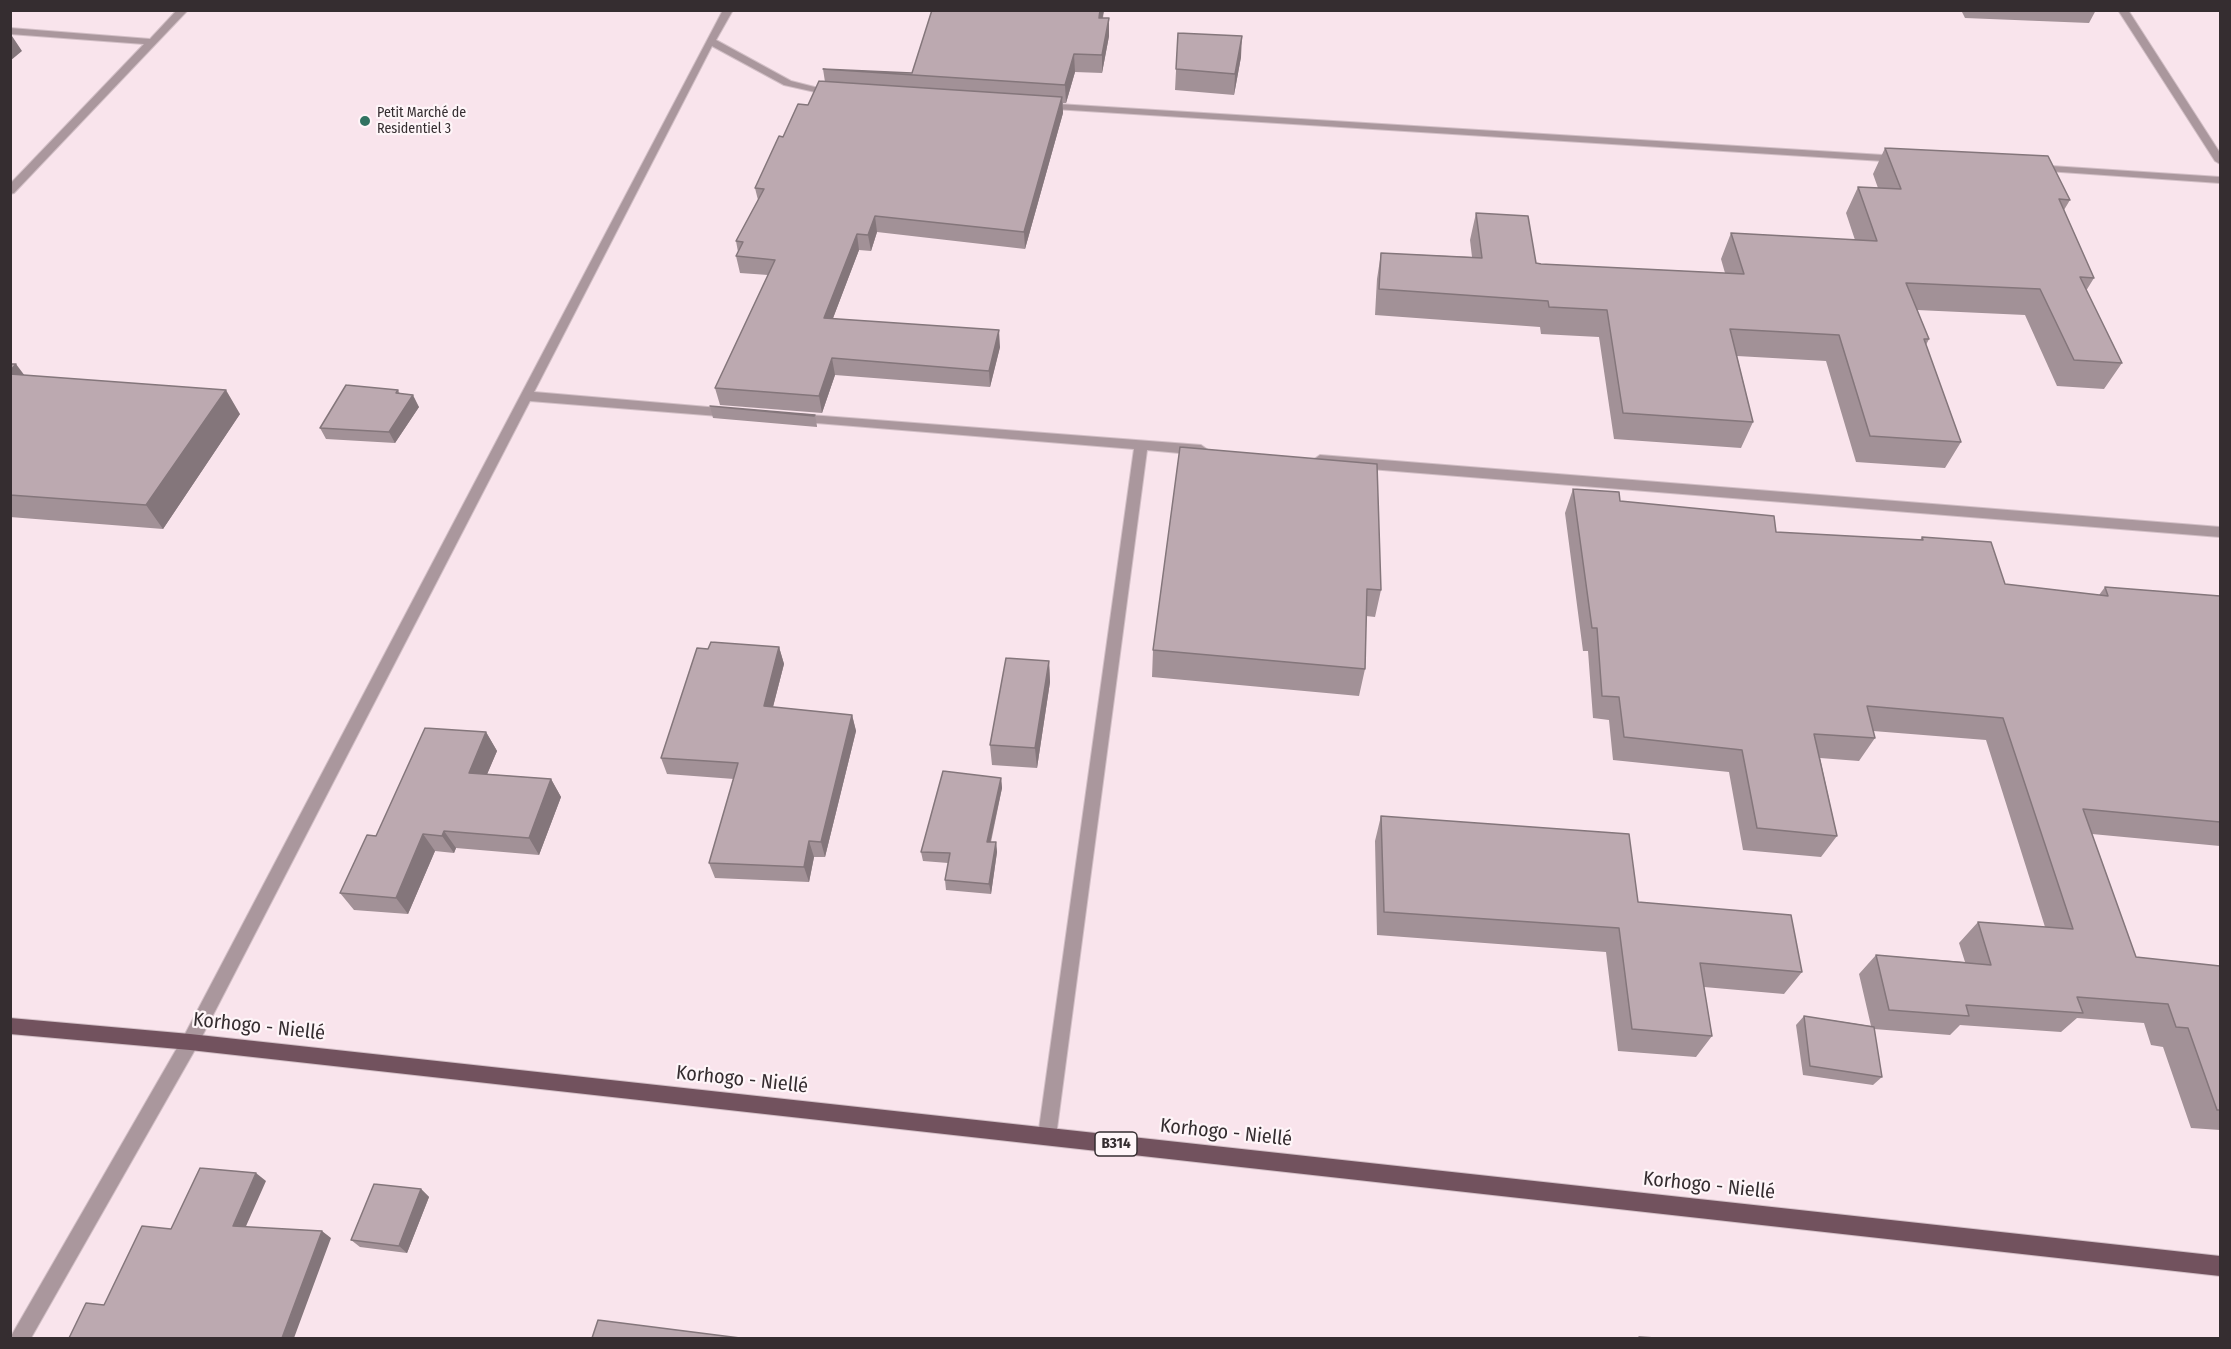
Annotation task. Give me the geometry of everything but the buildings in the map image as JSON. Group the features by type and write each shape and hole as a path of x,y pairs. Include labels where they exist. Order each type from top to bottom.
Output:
{"main road":[{"name":"Korhogo - Niellé","path":"10,1026 190,1042 2220,1266"}],"street":[{"path":"10,192 183,10"},
{"path":"20,1338 190,1042 728,10"},
{"path":"2123,10 2220,161"},
{"path":"10,31 152,42"},
{"path":"710,41 788,83 813,91 848,94"},
{"path":"1026,105 1910,160"},
{"path":"2029,168 2220,180"},
{"path":"525,396 750,414"},
{"path":"786,417 1212,451"},
{"path":"1047,1136 1141,445"},
{"path":"1307,458 2220,532"}],"place":[{"name":"Petit Marché de Residentiel 3","path":"365,121"}]}
